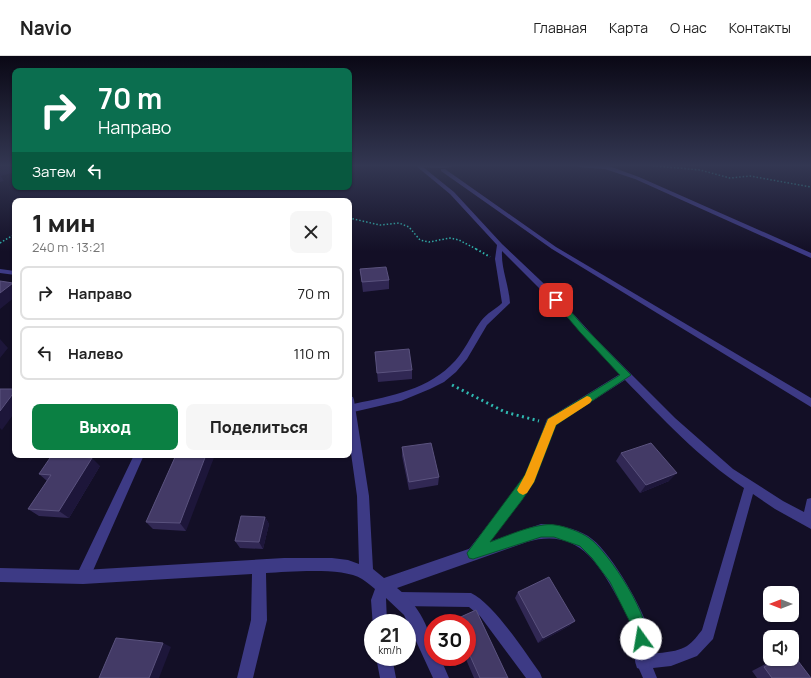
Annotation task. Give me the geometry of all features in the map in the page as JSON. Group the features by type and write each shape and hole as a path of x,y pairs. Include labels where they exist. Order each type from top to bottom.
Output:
{"street":[{"path":"0,271 12,273"},
{"path":"352,427 364,496 366,573"},
{"path":"383,586 473,553 541,531 554,531 584,541 614,577 640,628 643,662"},
{"path":"0,575 83,577 259,567 332,565 348,567 366,573 399,599 409,610 416,622 441,678"},
{"path":"245,678 259,620 259,567"},
{"path":"379,614 378,600 383,586"},
{"path":"386,666 388,678"}],"lane":[{"path":"451,194 500,245 556,300 582,330 671,421 729,472 779,505 810,522 811,503"},
{"path":"483,194 554,248 811,403"},
{"path":"671,194 811,256"},
{"path":"352,405 399,398 442,379 465,356 485,322 506,303 503,276 497,256 500,245"},
{"path":"473,553 518,496 530,478 552,422 626,375"},
{"path":"83,577 138,458"},
{"path":"650,678 643,662 671,659 692,651 708,634 750,486"},
{"path":"399,599 471,600 485,611 535,678"}],"path":[{"path":"352,219 380,225 399,223 409,227 420,240 429,242 450,238 459,240 490,257 503,276"},
{"path":"0,243 12,236"},
{"path":"442,379 517,417 534,421 552,422"}],"building":[{"path":"386,267 389,280 362,282 360,269"},
{"path":"0,281 12,283 12,284 0,293"},
{"path":"409,349 412,370 377,373 375,352"},
{"path":"0,389 12,389 12,395 0,411"},
{"path":"431,443 439,477 409,482 402,447"},
{"path":"651,443 677,473 646,485 621,453"},
{"path":"50,458 92,458 59,511 28,509 51,475 39,474"},
{"path":"175,458 205,458 180,523 146,522"},
{"path":"241,516 265,517 259,542 235,541"},
{"path":"549,577 575,621 543,638 518,592"},
{"path":"476,610 508,678 480,678 475,666 476,666 476,614 467,614"},
{"path":"116,638 163,643 149,678 99,678"},
{"path":"799,662 811,678 772,678 764,667 799,666"}],"slow traffic":[{"path":"523,490 530,478 552,422 587,400"}],"route":[{"path":"556,300 582,330 626,375 552,422 530,478 518,496 473,553 541,531 554,531 584,541 614,577 640,628 641,639"}]}
